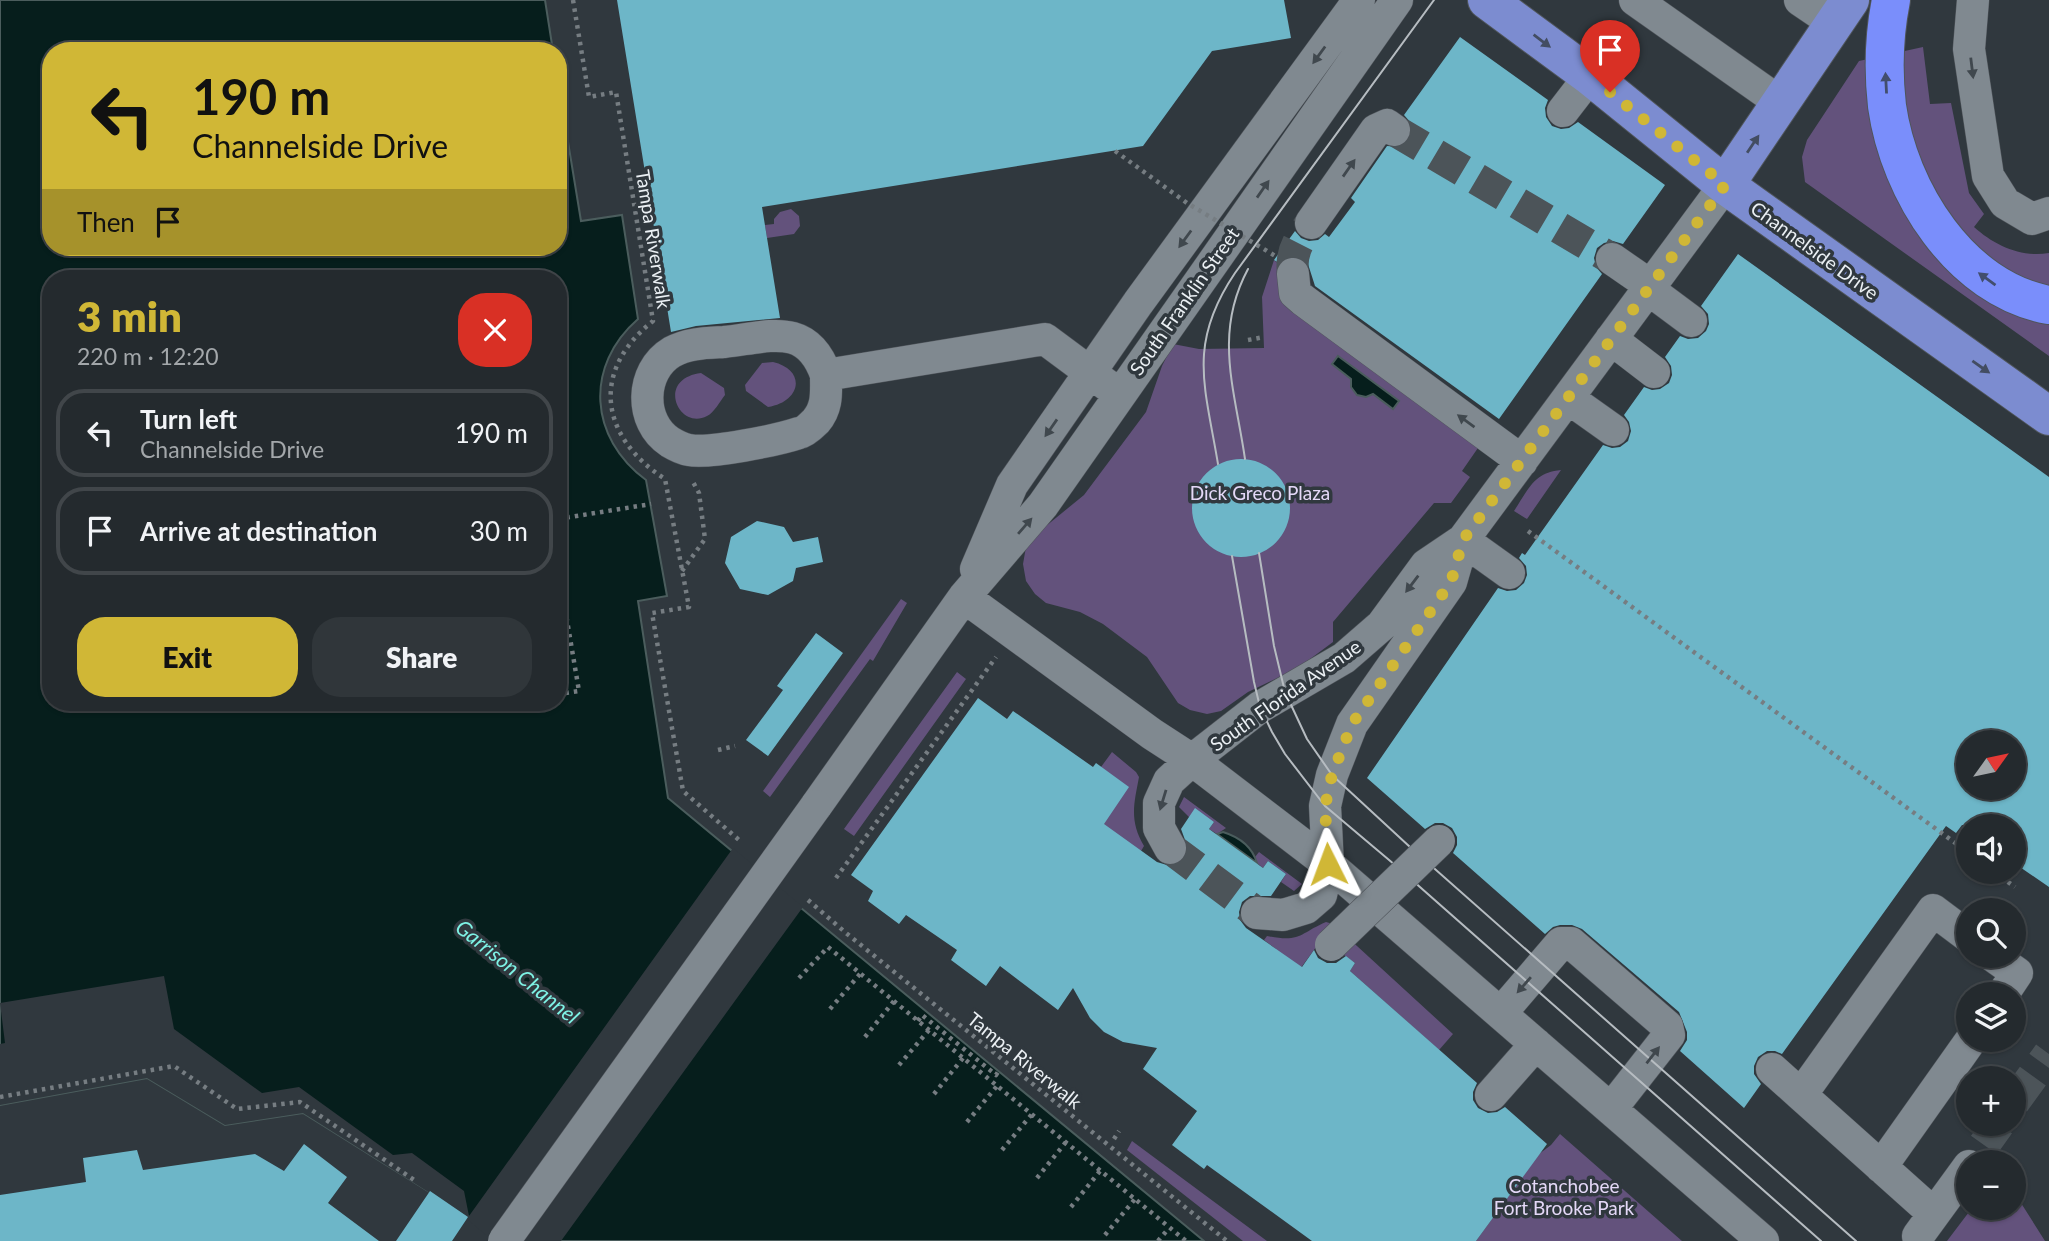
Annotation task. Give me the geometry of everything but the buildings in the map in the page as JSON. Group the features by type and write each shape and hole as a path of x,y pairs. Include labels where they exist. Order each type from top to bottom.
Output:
{"highway":[{"path":"1891,0 1885,58 1888,108 1901,158 1910,180 1937,227 1968,264 2004,290 2021,298 2049,305"}],"main road":[{"name":"Channelside Drive","path":"1487,0 1590,76 1725,185 2049,416"},
{"name":"South Florida Avenue","path":"1725,185 1842,12"}],"street":[{"name":"South Franklin Street","path":"964,597 1012,485 1090,372 1359,0"},
{"name":"South Franklin Street","path":"503,1241 964,597 1043,505 1396,0"},
{"path":"1635,0 1781,103"},
{"path":"1800,0 1842,12"},
{"path":"1973,0 1969,49 1988,176 2005,203 2032,219 2049,213"},
{"path":"1563,111 1590,76"},
{"path":"1311,223 1376,130 1387,125 1394,130"},
{"name":"South Florida Avenue","path":"1170,848 1159,828 1159,803 1170,782 1192,760 1260,707 1344,658 1382,625 1426,565 1463,540 1725,185"},
{"path":"1612,259 1691,320"},
{"path":"1285,265 1296,293 1303,300 1522,461"},
{"path":"787,335 806,343 820,359 826,375 827,400 818,419 803,433 708,451 687,450 668,441 654,426 647,406 648,385 657,366 672,352 692,345 787,335"},
{"path":"826,375 1045,339 1119,394"},
{"path":"1611,339 1654,372"},
{"path":"1568,398 1613,430"},
{"path":"1463,540 1509,573"},
{"name":"South Florida Avenue","path":"1258,913 1283,915 1306,908 1321,895 1328,864 1325,806 1332,775 1352,724 1451,582 1463,540"},
{"path":"964,597 1005,643 1192,760 1328,864 1763,1241"},
{"path":"1331,945 1439,841"},
{"path":"1801,1095 1933,910 1956,927"},
{"path":"1501,1013 1561,943 1571,943 1648,1009 1667,1026 1669,1035 1611,1109"},
{"path":"2010,968 2017,973 2011,982"},
{"path":"1491,1095 1536,1044"},
{"path":"1881,1167 1962,1052"},
{"path":"1772,1069 1881,1167 1926,1225 1956,1184"}],"path":[{"name":"Tampa Riverwalk","path":"573,0 589,97 616,92 653,321 635,336 618,360 611,382 612,408 615,423 627,447 648,468 665,479"},
{"path":"1115,151 1187,203 1285,265"},
{"path":"1248,340 1264,337"},
{"path":"677,479 665,479 688,607 652,613 683,791 738,840"},
{"path":"682,571 705,539 699,493 695,483 689,479"},
{"path":"567,518 651,504"},
{"path":"1528,531 1956,844"},
{"path":"567,621 579,691 567,693"},
{"path":"836,878 1005,643"},
{"path":"718,750 735,746"},
{"path":"2011,884 2015,887"},
{"name":"Tampa Riverwalk","path":"808,900 1227,1241"},
{"path":"799,978 828,947 1186,1241"},
{"path":"830,1010 860,974"},
{"path":"865,1037 894,1001"},
{"path":"918,1021 922,1014 996,1075 998,1072"},
{"path":"899,1065 929,1030"},
{"path":"1004,1049 1008,1043"},
{"path":"934,1094 963,1058"},
{"path":"0,1097 174,1066 237,1110 300,1102 417,1182"},
{"path":"967,1122 997,1086"},
{"path":"1057,1093 1062,1087"},
{"path":"1002,1150 1032,1114"},
{"path":"1114,1139 1119,1131"},
{"path":"1037,1178 1066,1142"},
{"path":"1071,1207 1100,1171"},
{"path":"1105,1235 1135,1199"},
{"path":"1158,1241 1170,1228"}],"green space":[{"path":"1923,47 1930,104 1951,103 1969,193 1984,214 1974,227 2008,249 2028,254 2049,253 2049,356 1805,182 1802,157 1807,140 1859,61"},
{"path":"791,209 799,216 800,226 794,234 767,238 765,225 774,224 774,219 780,212"},
{"name":"Dick Greco Plaza","path":"1274,260 1480,445 1462,471 1470,477 1451,503 1434,503 1333,622 1333,642 1298,668 1248,692 1221,711 1207,714 1190,710 1178,703 1147,657 1103,624 1080,612 1046,603 1026,581 1023,564 1026,547 1035,535 1084,495 1146,412 1162,366 1173,344 1199,349 1264,348 1262,297"},
{"path":"773,362 791,372 796,386 787,399 768,407 746,391 745,385 762,363"},
{"path":"701,373 724,388 725,395 710,414 697,419 681,411 675,393 679,384 687,377"},
{"path":"1561,470 1527,519 1514,511 1538,478"},
{"path":"901,599 907,603 873,661 870,659 770,797 763,791"},
{"path":"957,672 966,679 854,836 844,829"},
{"path":"1112,752 1139,777 1134,812 1136,828 1144,846 1141,851 1099,831 1101,767"},
{"path":"1184,797 1226,828 1217,834 1209,829 1214,822 1189,817 1179,807"},
{"path":"1259,852 1302,884 1294,891 1281,882 1286,874 1268,861 1263,868 1255,857"},
{"path":"1326,922 1333,924 1453,1034 1439,1050 1350,971 1355,963 1322,939 1297,973 1272,956 1276,949 1264,940 1267,936 1294,938"},
{"name":"Cotanchobee Fort Brooke Park","path":"1560,1134 1682,1241 1476,1241 1539,1154"},
{"path":"1132,1141 1267,1241 1243,1241 1127,1150"},
{"path":"2026,1211 2045,1241 1947,1241 1963,1220 2026,1220"}],"water":[{"name":"Garrison Channel","path":"0,0 545,0 552,42 42,42 42,256 567,256 567,136 581,221 622,215 638,319 608,358 600,401 604,423 613,444 627,463 646,480 667,596 638,601 668,798 1204,1241 499,1241 471,1218 303,1113 225,1125 147,1078 0,1105"},
{"path":"1338,356 1399,401 1393,409 1373,394 1366,397 1357,395 1351,387 1351,379 1332,364"},
{"path":"1223,832 1244,843 1257,863 1217,834"}],"pier":[{"path":"733,848 803,907 561,1241 493,1241 467,1219 468,1217 303,1113 225,1125 147,1078 0,1105 0,1044 5,1043 0,1003 164,976 174,1029 262,1093 299,1087 393,1155 412,1153 464,1191 469,1216"}],"tunnel":[{"path":"1394,130 1612,259"},
{"path":"1293,274 1294,253 1311,223"},
{"path":"1170,848 1257,913"},
{"path":"2026,1086 2049,1054"},
{"path":"1984,1145 1990,1136"}],"tram line":[{"path":"1218,464 1208,411 1204,366 1210,322 1220,298 1235,273 1434,0"},
{"path":"1245,459 1232,386 1229,339 1237,293 1248,269"},
{"path":"1259,553 1274,646 1285,692 1307,739 1332,775 1856,1241"},
{"path":"1232,556 1260,707 1285,754 1325,806 1821,1241"}],"route":[{"path":"1328,864 1325,806 1332,775 1352,724 1451,582 1463,540 1725,185 1610,92"}]}
